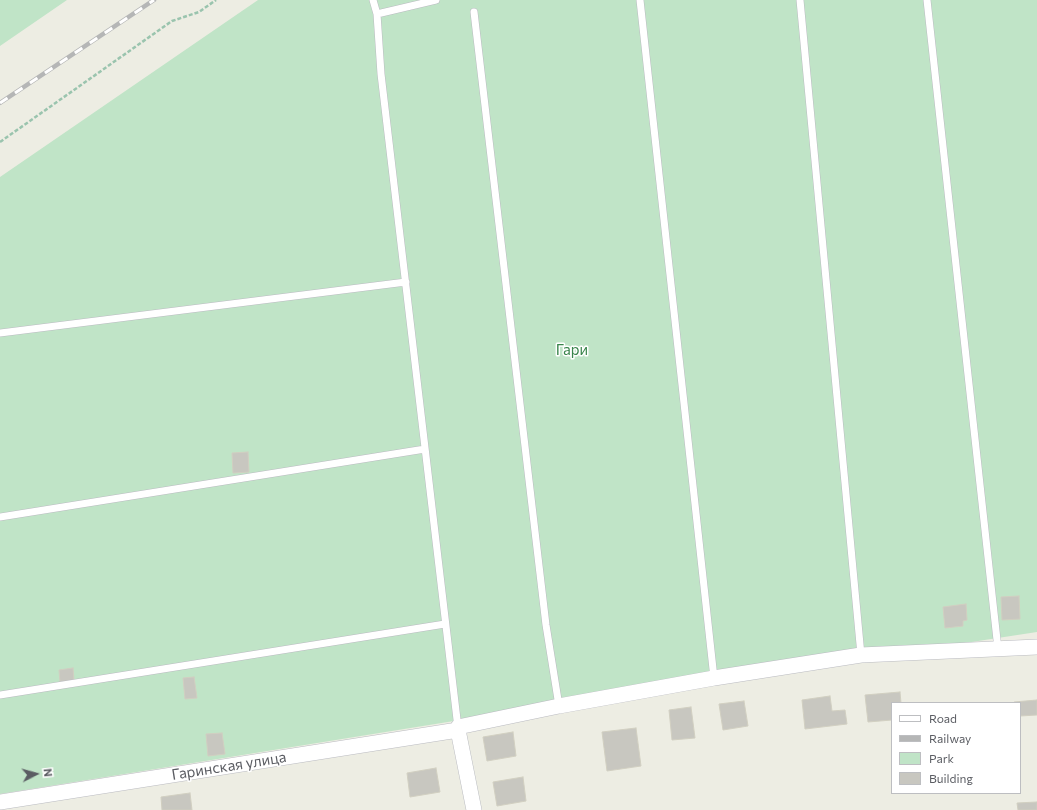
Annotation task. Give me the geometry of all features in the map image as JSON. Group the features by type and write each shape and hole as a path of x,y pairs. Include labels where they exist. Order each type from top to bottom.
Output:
{"street":[{"name":"Гаринская улица","path":"0,802 458,729 559,706 714,678 861,655 1037,647"},
{"path":"458,729 474,810"}],"lane":[{"path":"373,0 377,14 381,74 458,729"},
{"path":"377,14 436,0"},
{"path":"640,0 714,678"},
{"path":"800,0 861,655"},
{"path":"927,0 998,649"},
{"path":"474,12 546,625 559,706"},
{"path":"0,333 406,282"},
{"path":"0,517 425,449"},
{"path":"0,695 445,624"}],"path":[{"path":"0,142 172,21 199,12 216,0"}],"green space":[{"path":"0,0 67,0 0,46"},
{"name":"Гари","path":"258,0 1037,0 1037,632 454,721 0,794 0,177"}],"building":[{"path":"248,452 249,472 233,473 232,453"},
{"path":"1019,596 1020,619 1002,620 1001,597"},
{"path":"966,604 967,620 963,621 963,626 945,628 943,607"},
{"path":"73,668 74,680 60,682 59,670"},
{"path":"194,677 197,698 185,699 183,678"},
{"path":"900,692 901,702 891,702 891,720 868,722 865,695"},
{"path":"830,696 832,711 845,710 847,724 805,729 802,700"},
{"path":"1037,700 1037,715 1021,716 1021,702 1014,702"},
{"path":"744,701 748,726 723,730 719,704"},
{"path":"691,707 695,738 672,740 669,710"},
{"path":"636,728 641,766 607,771 602,732"},
{"path":"513,732 516,756 487,761 483,737"},
{"path":"222,733 225,754 208,756 206,734"},
{"path":"436,768 440,792 410,797 407,773"},
{"path":"523,777 526,801 497,806 493,782"},
{"path":"190,793 192,810 162,810 161,797"},
{"path":"1037,802 1037,810 1018,810 1017,803"}],"railway":[{"path":"0,103 154,0"}]}
